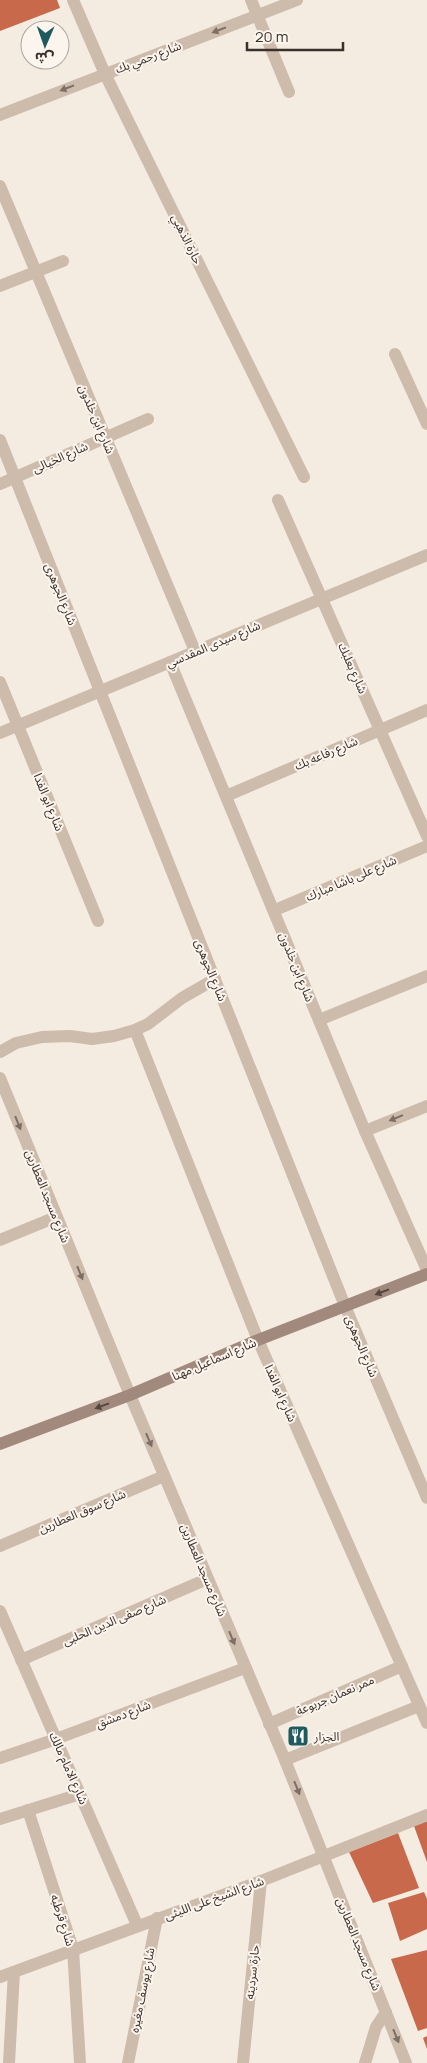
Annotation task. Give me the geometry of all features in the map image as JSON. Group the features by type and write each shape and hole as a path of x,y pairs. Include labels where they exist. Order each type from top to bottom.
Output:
{"main road":[{"name":"شارع اسماعيل مهنا","path":"0,1444 130,1395 258,1340 427,1272"}],"street":[{"name":"حارة الذهبي","path":"73,0 105,74 304,477"},
{"path":"251,0 289,92"},
{"name":"شارع رحمي بك","path":"0,115 297,0"},
{"name":"شارع ابن خلدون","path":"0,186 195,651"},
{"path":"0,286 63,261"},
{"path":"395,354 427,424"},
{"name":"شارع الخيالى","path":"0,484 148,419"},
{"name":"شارع الجوهرى","path":"0,440 345,1306 427,1498"},
{"name":"شارع بعلبك","path":"278,500 427,836"},
{"name":"شارع سيدى المقدسي","path":"0,734 427,555"},
{"name":"شارع ابن خلدون","path":"170,662 275,910 365,1131 427,1272"},
{"name":"شارع ابو الفدا","path":"0,682 98,921"},
{"name":"شارع رفاعه بك","path":"226,796 427,710"},
{"name":"شارع على باشا مبارك","path":"275,910 427,846"},
{"path":"319,1020 427,976"},
{"path":"0,1052 16,1043 42,1037 70,1036 92,1039 114,1036 135,1030 148,1024 177,1002 215,979"},
{"name":"شارع ابو الفدا","path":"135,1030 258,1340 427,1723"},
{"name":"شارع مسجد العطارين","path":"0,1078 130,1395 245,1668 286,1760 406,2063"},
{"path":"365,1131 427,1106"},
{"path":"0,1240 56,1217"},
{"name":"شارع سوق العطارين","path":"0,1546 164,1476"},
{"name":"شارع صفى الدين الحلبى","path":"21,1660 208,1579"},
{"name":"شارع الامام مالك","path":"0,1611 137,1925"},
{"name":"ممر نعمان جربوعة","path":"269,1724 402,1666"},
{"name":"شارع دمشق","path":"0,1758 245,1668"},
{"path":"286,1760 419,1706"},
{"path":"0,1819 80,1794"},
{"name":"شارع قرطبه","path":"28,1810 73,1949 80,2063"},
{"name":"شارع الشيخ على الليثى","path":"0,1977 137,1925 262,1881 427,1815"},
{"name":"حارة سردينه","path":"243,2063 262,1881"},
{"name":"شارع يوسف مغيره","path":"128,2063 157,1918"},
{"path":"9,2063 14,1972"},
{"path":"365,2063 376,2027 386,2012"}],"building":[{"path":"0,0 57,0 60,8 29,20 20,20 20,23 0,31"},
{"path":"427,1821 427,1862 414,1826"},
{"path":"398,1833 419,1888 373,1903 349,1852"},
{"path":"424,1892 427,1899 427,1929 400,1941 388,1903"},
{"path":"427,1950 427,2028 418,2031 391,1959"},
{"path":"427,2036 427,2049 423,2038"}],"place":[{"name":"الجزار","path":"298,1736"}]}
